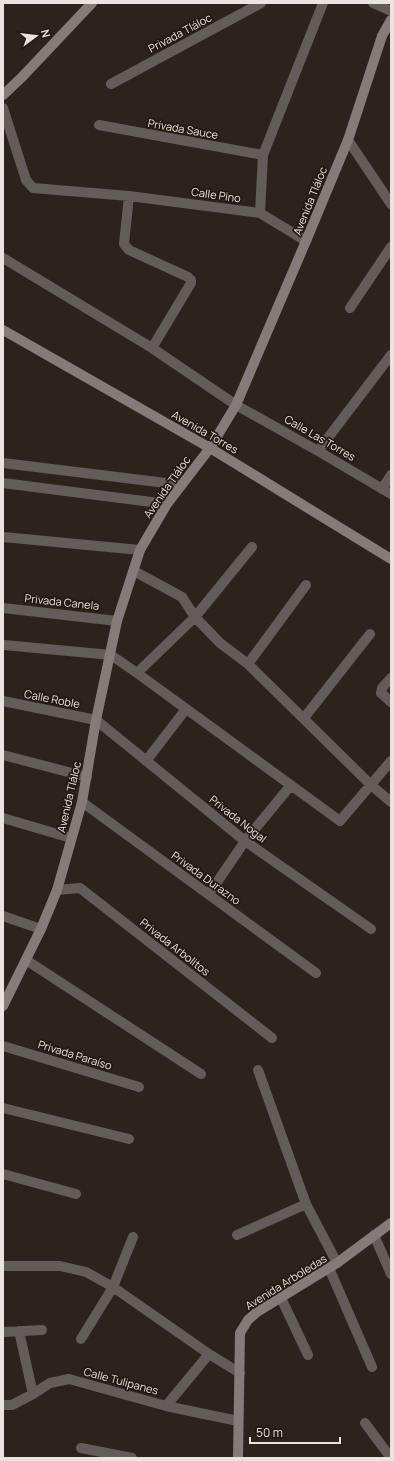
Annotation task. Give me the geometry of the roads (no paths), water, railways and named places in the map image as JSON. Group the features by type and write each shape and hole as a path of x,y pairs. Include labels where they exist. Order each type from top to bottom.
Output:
{"main road":[{"path":"3,95 92,3"},
{"name":"Avenida Tláloc","path":"3,1006 41,929 57,890 82,802 96,720 117,621 140,550 167,504 210,448 236,405 348,140 382,36 391,20"},
{"name":"Avenida Torres","path":"3,330 210,448 391,559"},
{"name":"Avenida Arboledas","path":"238,1458 240,1333 248,1320 257,1312 333,1266 391,1223"}],"street":[{"name":"Privada Tláloc","path":"111,84 261,3"},
{"path":"306,241 260,213 263,155 323,3"},
{"path":"373,3 391,11"},
{"name":"Calle Pino","path":"3,108 26,180 33,188 130,196 260,213"},
{"name":"Privada Sauce","path":"99,125 263,155"},
{"path":"348,140 391,204"},
{"path":"130,196 124,244 126,247 129,250 188,277 191,280 191,283 152,348"},
{"path":"350,308 391,247"},
{"name":"Calle Las Torres","path":"3,258 152,348 236,405 318,450 386,492"},
{"path":"318,450 391,355"},
{"path":"3,462 182,485"},
{"path":"386,492 391,475"},
{"path":"3,483 167,504"},
{"path":"3,537 140,550"},
{"path":"137,673 195,616 252,547"},
{"path":"134,572 182,597 195,616 220,644 248,664 371,785 391,802"},
{"path":"248,664 306,585"},
{"name":"Privada Canela","path":"3,608 117,621"},
{"path":"304,718 370,634"},
{"path":"4,645 111,655 340,821 391,761"},
{"path":"391,678 382,688 381,693 391,702"},
{"name":"Calle Roble","path":"3,701 96,720"},
{"path":"146,761 186,709"},
{"name":"Privada Nogal","path":"96,720 245,841 371,929"},
{"path":"3,755 87,777"},
{"path":"209,894 245,841 291,785"},
{"name":"Privada Durazno","path":"82,802 316,973"},
{"path":"3,818 72,838"},
{"name":"Privada Arbolitos","path":"57,890 80,888 272,1038"},
{"path":"3,916 41,929"},
{"path":"26,960 201,1074"},
{"name":"Privada Paraíso","path":"3,1046 139,1087"},
{"path":"258,1070 306,1204 333,1266 372,1368"},
{"path":"3,1108 129,1140"},
{"path":"3,1174 76,1194"},
{"path":"237,1235 306,1204"},
{"path":"374,1235 391,1274"},
{"path":"81,1339 113,1287 133,1237"},
{"path":"3,1266 60,1266 86,1272 113,1287 209,1354 240,1373"},
{"path":"281,1298 308,1355"},
{"path":"3,1332 42,1330"},
{"path":"19,1331 33,1394"},
{"path":"166,1406 209,1354"},
{"name":"Calle Tulipanes","path":"3,1405 12,1405 50,1383 69,1379 166,1406 238,1422"},
{"path":"365,1423 391,1458"},
{"path":"81,1448 132,1458"}]}
